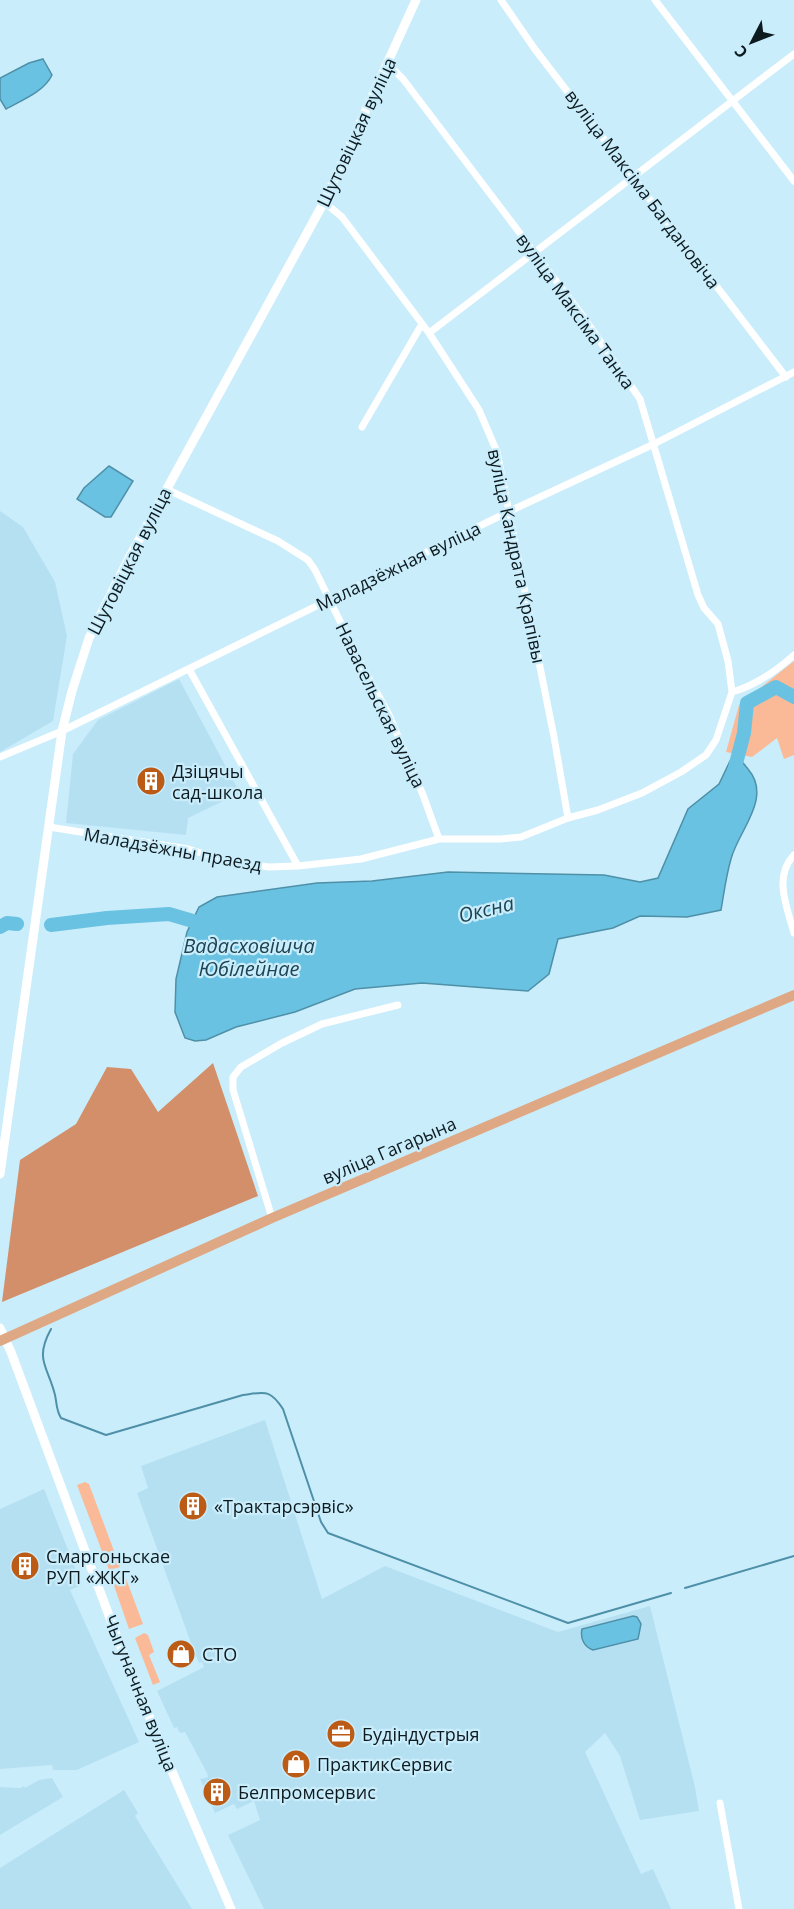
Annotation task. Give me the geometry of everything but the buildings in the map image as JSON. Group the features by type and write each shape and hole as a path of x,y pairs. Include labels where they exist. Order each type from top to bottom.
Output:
{"main road":[{"name":"Шутовіцкая вуліца","path":"0,1174 62,731 89,638 166,489 324,202 416,0"},
{"name":"вуліца Гагарына","path":"2,1340 272,1218 794,995"},
{"path":"0,1328 2,1340"},
{"name":"Чыгуначная вуліца","path":"2,1340 166,1758 231,1909"}],"street":[{"name":"вуліца Максіма Багдановіча","path":"501,0 534,48 786,377"},
{"path":"655,0 794,181"},
{"path":"429,333 794,54"},
{"name":"вуліца Максіма Танка","path":"388,64 403,79 535,254 620,367 640,399 698,595 704,608 718,624 728,661 732,692"},
{"name":"вуліца Кандрата Крапівы","path":"324,202 342,217 429,333 479,411 489,431 497,452 510,511 555,737 568,818"},
{"path":"362,427 422,324"},
{"name":"Маладзёжная вуліца","path":"0,757 62,731 510,511 654,444 794,372"},
{"name":"Навасельская вуліца","path":"166,489 278,541 308,560 389,715 439,839"},
{"path":"439,839 521,837 642,793 681,772 706,755 716,740 732,692 748,688 762,680 778,670 794,655"},
{"name":"Маладзёжны праезд","path":"189,669 298,866"},
{"name":"Маладзёжны праезд","path":"49,827 188,849 231,862 269,867 361,859 439,839"},
{"path":"794,855 785,868 782,885 794,933"},
{"path":"272,1218 233,1090 233,1077 241,1066 322,1024 398,1005"},
{"path":"720,1803 739,1909"}],"shaded area":[{"path":"0,511 23,527 55,582 67,636 53,721 0,752"},
{"path":"794,661 794,755 784,759 777,738 752,757 726,752 739,705"},
{"path":"179,679 240,793 188,818 186,835 66,823 73,754 98,720"},
{"path":"213,1063 258,1196 2,1302 20,1160 76,1124 107,1067 131,1069 158,1112"},
{"path":"265,1420 322,1599 385,1566 558,1632 650,1606 699,1811 640,1820 620,1756 605,1733 585,1752 641,1874 653,1869 671,1909 264,1909 228,1835 260,1820 254,1801 237,1809 234,1804 215,1813 200,1779 208,1777 207,1773 185,1732 180,1733 177,1727 174,1728 157,1691 204,1667 202,1662 199,1663 192,1646 137,1493 148,1488 141,1466"},
{"path":"85,1482 89,1484 120,1567 109,1570 77,1485"},
{"path":"44,1489 82,1585 70,1590 139,1742 77,1770 53,1770 52,1765 0,1769 0,1509"},
{"path":"125,1576 143,1624 129,1629 112,1580"},
{"path":"144,1633 148,1635 154,1652 149,1655 160,1682 153,1685 135,1638"},
{"path":"52,1778 63,1797 0,1835 0,1787 21,1788 24,1786 25,1788 39,1780"},
{"path":"124,1790 138,1813 135,1816 192,1909 0,1909 0,1868"}],"water":[{"path":"43,59 52,75 48,81 32,95 6,109 0,99 0,78 29,63"},
{"path":"109,466 133,481 111,517 105,517 77,499 84,488"},
{"name":"Вадасховішча Юбілейнае","path":"735,757 741,760 748,769 755,780 757,791 752,814 731,859 721,910 687,917 640,916 613,928 558,939 549,974 528,991 422,983 355,989 295,1012 236,1027 206,1040 195,1041 185,1038 175,1012 176,979 187,932 199,907 217,897 317,883 372,881 448,872 604,875 640,882 658,878 688,809 719,784 730,761"},
{"path":"633,1616 637,1617 641,1624 638,1639 593,1650 583,1642 582,1629"}],"waterway":[{"name":"Оксна","path":"733,775 744,733 747,703 776,687 794,697"},
{"name":"Оксна","path":"51,925 169,914 210,926"},
{"name":"Оксна","path":"0,927 7,923 17,924"},
{"path":"51,1329 43,1348 43,1356 59,1415 61,1418 106,1435 243,1395 262,1393 270,1395 283,1409 321,1522 328,1533 568,1623 671,1593"},
{"path":"685,1588 794,1556"}],"place":[{"name":"Дзіцячы сад-школа","path":"151,781"},
{"name":"«Трактарсэрвіс»","path":"193,1506"},
{"name":"Смаргоньскае РУП «ЖКГ»","path":"25,1566"},
{"name":"СТО","path":"181,1654"},
{"name":"Будіндустрыя","path":"341,1734"},
{"name":"ПрактикСервис","path":"296,1764"},
{"name":"Белпромсервис","path":"217,1792"}]}
